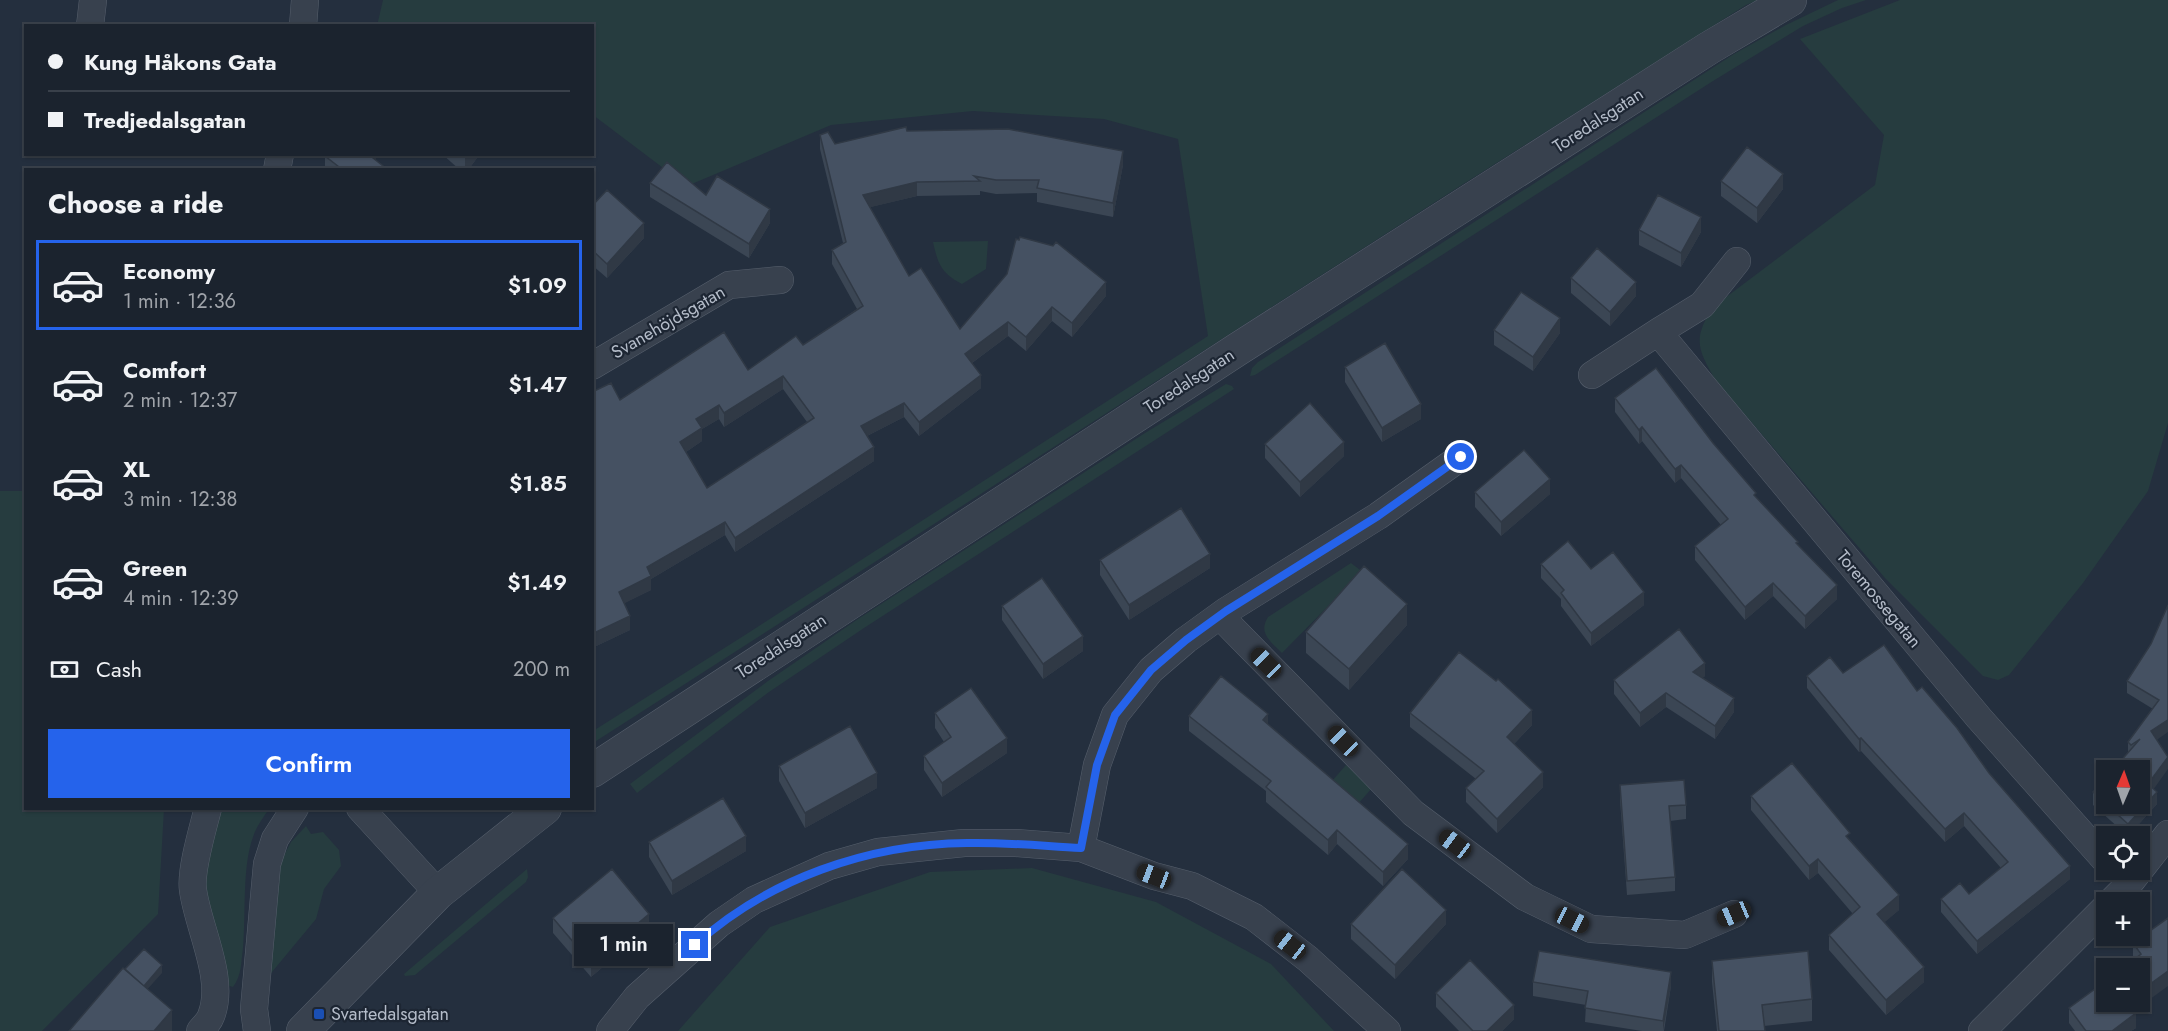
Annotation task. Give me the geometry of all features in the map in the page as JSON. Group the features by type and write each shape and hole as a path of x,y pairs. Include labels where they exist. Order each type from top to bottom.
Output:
{"street":[{"path":"90,24 93,0"},
{"path":"303,24 305,0"},
{"name":"Toredalsgatan","path":"594,770 1238,350 1709,48 1790,0"},
{"path":"1592,375 1702,305 1737,261"},
{"name":"Svanehöjdsgatan","path":"594,365 729,285 780,280"},
{"name":"Toremossegatan","path":"1658,333 1979,718 2096,850"},
{"path":"1081,848 1097,765 1115,715 1151,670 1186,640 1220,616 1378,516 1461,457"},
{"path":"1220,616 1413,813 1525,897 1591,929 1685,935 1734,914"},
{"path":"200,1031 210,1019 214,1006 214,977 192,888 199,842 207,810"},
{"path":"257,1031 254,1009 267,864 274,839 294,810"},
{"path":"362,810 438,893"},
{"path":"303,1031 438,893 542,810"},
{"path":"2117,886 2168,834"},
{"path":"610,1031 637,997 719,924 754,900 829,866 878,852 964,843 1016,843 1081,848 1154,876 1192,886 1254,916 1308,959 1387,1031"},
{"path":"1982,1031 2096,917"}],"green space":[{"path":"383,0 1758,0 1746,5 1457,188 594,742 594,730 1208,336 1178,139 1104,119 973,111 831,125 687,186 594,116 594,24 377,24"},
{"path":"1838,0 1866,0 1803,26 1713,81 1255,375 1250,376 1252,368 1258,362 1734,54"},
{"path":"1900,0 2168,0 2168,423 2148,491 2083,583 2009,675 1998,680 1983,676 1885,578 1716,381 1705,361 1700,344 1702,328 1713,307 1875,185 1884,135 1800,39"},
{"path":"988,241 986,269 962,284 945,272 933,242"},
{"path":"1226,384 1234,389 769,692 637,793 630,784 768,681 858,619 1145,433"},
{"path":"0,491 24,491 24,810 164,810 158,914 42,1031 0,1031"},
{"path":"1351,563 1364,573 1351,583 1282,653 1265,632 1268,617"},
{"path":"1346,765 1372,788 1358,804 1332,781"},
{"path":"220,810 268,810 253,837 247,862 241,963 238,978 233,987 227,985 204,889 210,835"},
{"path":"306,826 311,834 323,832 339,850 341,866 324,889 316,919 267,978 279,865 291,842"},
{"path":"1032,868 1156,902 1271,964 1334,1031 678,1031 770,927 930,872"},
{"path":"527,869 526,882 415,975 405,976 404,974"}],"building":[{"path":"906,127 907,131 1008,129 1123,151 1113,203 1037,188 1039,180 996,180 974,176 980,181 917,182 863,195 909,276 921,268 960,329 1007,274 1016,239 1019,240 1020,237 1053,246 1056,242 1106,282 1072,323 1052,307 1026,337 1008,322 965,354 981,375 919,422 904,403 861,426 874,447 735,538 725,522 647,567 651,576 619,592 630,616 594,633 594,391 611,383 620,400 724,332 748,370 796,336 803,345 863,306 832,250 846,242 820,135 828,132 835,144","holes":["783,376 814,418 707,488 680,442 702,428 696,419 719,405 724,413"]},
{"path":"1747,147 1783,174 1757,208 1721,181"},
{"path":"325,156 370,156 386,168 340,168"},
{"path":"667,162 706,195 717,176 770,209 749,244 650,183"},
{"path":"607,190 644,223 607,264 594,252 594,204"},
{"path":"1658,195 1701,217 1681,253 1639,230"},
{"path":"1597,248 1636,282 1610,312 1571,278"},
{"path":"1521,292 1560,318 1533,357 1494,330"},
{"path":"1385,343 1421,404 1382,428 1345,367"},
{"path":"1656,368 1713,443 1756,493 1754,495 1837,585 1805,616 1773,583 1745,607 1695,546 1728,519 1681,465 1675,469 1642,427 1639,430 1615,398"},
{"path":"1310,403 1344,442 1300,482 1265,444"},
{"path":"1524,450 1550,479 1501,522 1475,492"},
{"path":"1181,508 1210,554 1129,605 1100,560"},
{"path":"1568,541 1591,569 1613,552 1644,592 1591,633 1561,593 1564,590 1541,564"},
{"path":"1364,566 1407,604 1349,669 1306,632"},
{"path":"1042,578 1083,636 1043,664 1002,606"},
{"path":"2168,605 2168,720 2151,731 2168,757 2150,781 2150,760 2122,760 2140,739 2131,745 2128,742 2159,700 2127,681 2151,644"},
{"path":"1679,629 1705,663 1693,672 1734,698 1715,726 1666,693 1640,713 1614,680"},
{"path":"1884,645 1917,691 1922,687 1957,728 1989,773 2070,866 1977,941 1941,899 1960,883 1969,894 2008,862 1964,813 1945,829 1861,738 1859,739 1807,676 1830,657 1843,673"},
{"path":"1459,652 1496,681 1498,679 1532,710 1507,737 1543,772 1497,819 1466,788 1484,771 1410,713"},
{"path":"1221,676 1268,714 1263,720 1408,844 1383,872 1337,830 1328,840 1266,787 1271,781 1189,716"},
{"path":"971,688 1007,738 942,783 924,756 951,737 935,713"},
{"path":"850,726 877,773 805,813 779,766"},
{"path":"1792,763 1850,833 1846,836 1899,895 1877,914 1924,967 1886,1000 1829,935 1860,907 1818,859 1809,866 1751,796"},
{"path":"1684,780 1686,805 1669,806 1675,877 1627,881 1620,785"},
{"path":"2150,786 2157,792 2150,800"},
{"path":"723,798 746,836 672,881 649,842"},
{"path":"2117,814 2137,814 2128,824"},
{"path":"612,869 649,914 591,963 553,918"},
{"path":"1402,869 1446,910 1395,965 1351,924"},
{"path":"2168,918 2168,971 2150,984 2150,958 2136,958 2141,954 2135,946 2150,946 2150,931"},
{"path":"144,949 162,965 144,986 125,969"},
{"path":"1539,951 1671,972 1663,1021 1585,1008 1588,991 1533,982"},
{"path":"1808,951 1812,999 1762,1005 1765,1031 1719,1031 1712,961"},
{"path":"1470,960 1514,1005 1487,1031 1473,1031 1436,993"},
{"path":"123,968 172,1010 154,1031 69,1031"},
{"path":"2096,988 2096,1012 2136,1013 2112,1031 2086,1031 2069,1008"}],"place":[{"name":"Svartedalsgatan","path":"319,1014"}],"route":[{"path":"695,945 719,924 754,900 829,866 878,852 964,843 1016,843 1081,848 1097,765 1115,715 1151,670 1186,640 1226,611 1378,516 1461,457"}]}
